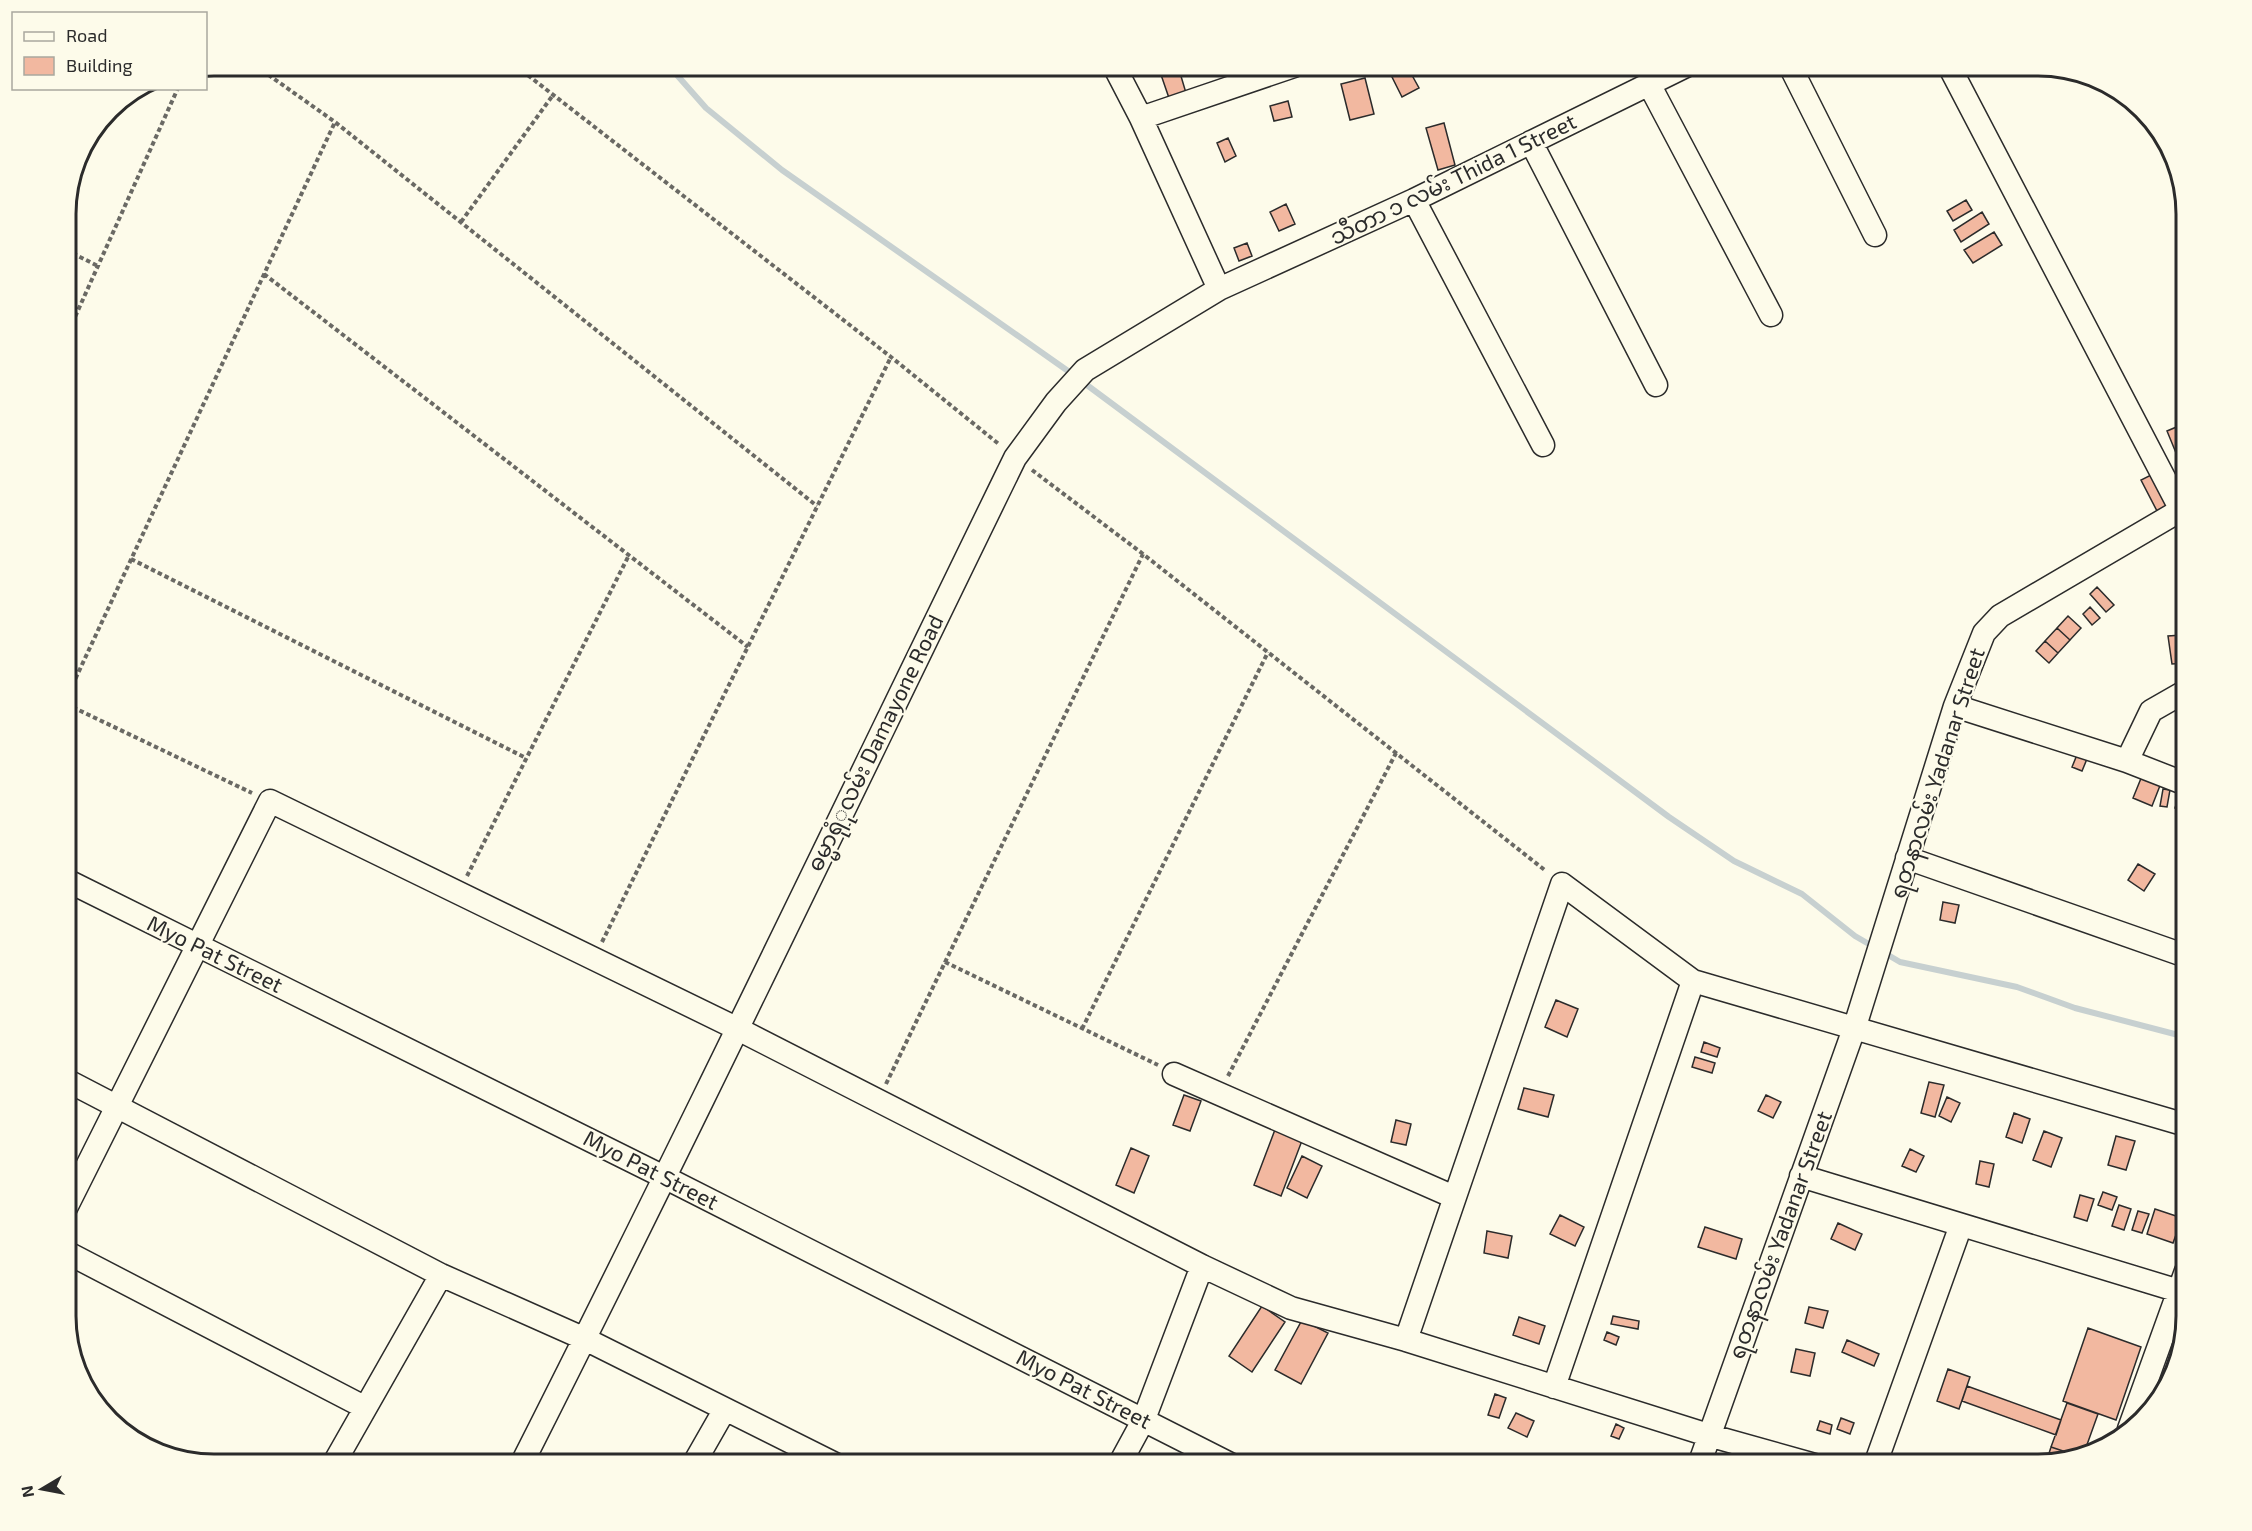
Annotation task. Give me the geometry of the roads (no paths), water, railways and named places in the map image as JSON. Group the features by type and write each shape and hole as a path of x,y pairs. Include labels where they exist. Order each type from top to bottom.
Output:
{"street":[{"path":"1142,118 1264,76"},
{"name":"သီတာ ၁ လမ်း Thida 1 Street","path":"1085,370 1219,289 1414,200 1662,76"},
{"path":"1795,76 1875,235"},
{"path":"1954,76 2176,496"},
{"path":"1120,77 1142,118 1219,289"},
{"path":"1649,84 1771,315"},
{"path":"1531,142 1656,384"},
{"path":"1414,200 1543,445"},
{"name":"ဓမ္မာရုံုလမ်း Damayone Road","path":"527,1454 666,1178 736,1028 1015,458 1069,387 1085,370"},
{"name":"ရတနာလမ်း Yadanar Street","path":"1702,1454 1855,1026 1955,706 1984,633 2000,616 2176,513"},
{"path":"2127,761 2151,711 2176,697"},
{"path":"1955,706 2127,761 2176,780"},
{"path":"77,1186 270,801 736,1028 1202,1266 1291,1308 1406,1340 1708,1435 1776,1454"},
{"path":"1907,858 2176,952"},
{"path":"1406,1340 1562,884 1693,981 1855,1026 2176,1122"},
{"name":"Myo Pat Street","path":"77,885 666,1178 1211,1454"},
{"path":"1554,1387 1693,981"},
{"path":"1174,1074 1454,1197"},
{"path":"77,1085 441,1275 585,1339 815,1454"},
{"path":"1801,1176 1961,1225 2176,1279"},
{"path":"1879,1454 1961,1225"},
{"path":"77,1258 364,1407"},
{"path":"1125,1454 1144,1419 1202,1266"},
{"path":"339,1454 441,1275"},
{"path":"2134,1415 2176,1298"},
{"path":"699,1454 724,1409"}],"waterway":[{"path":"678,77 706,108 782,170 1068,371 1669,817 1734,861 1802,894 1855,936 1874,947"},
{"path":"1883,952 1900,962 2017,987 2075,1008 2176,1034"}]}
